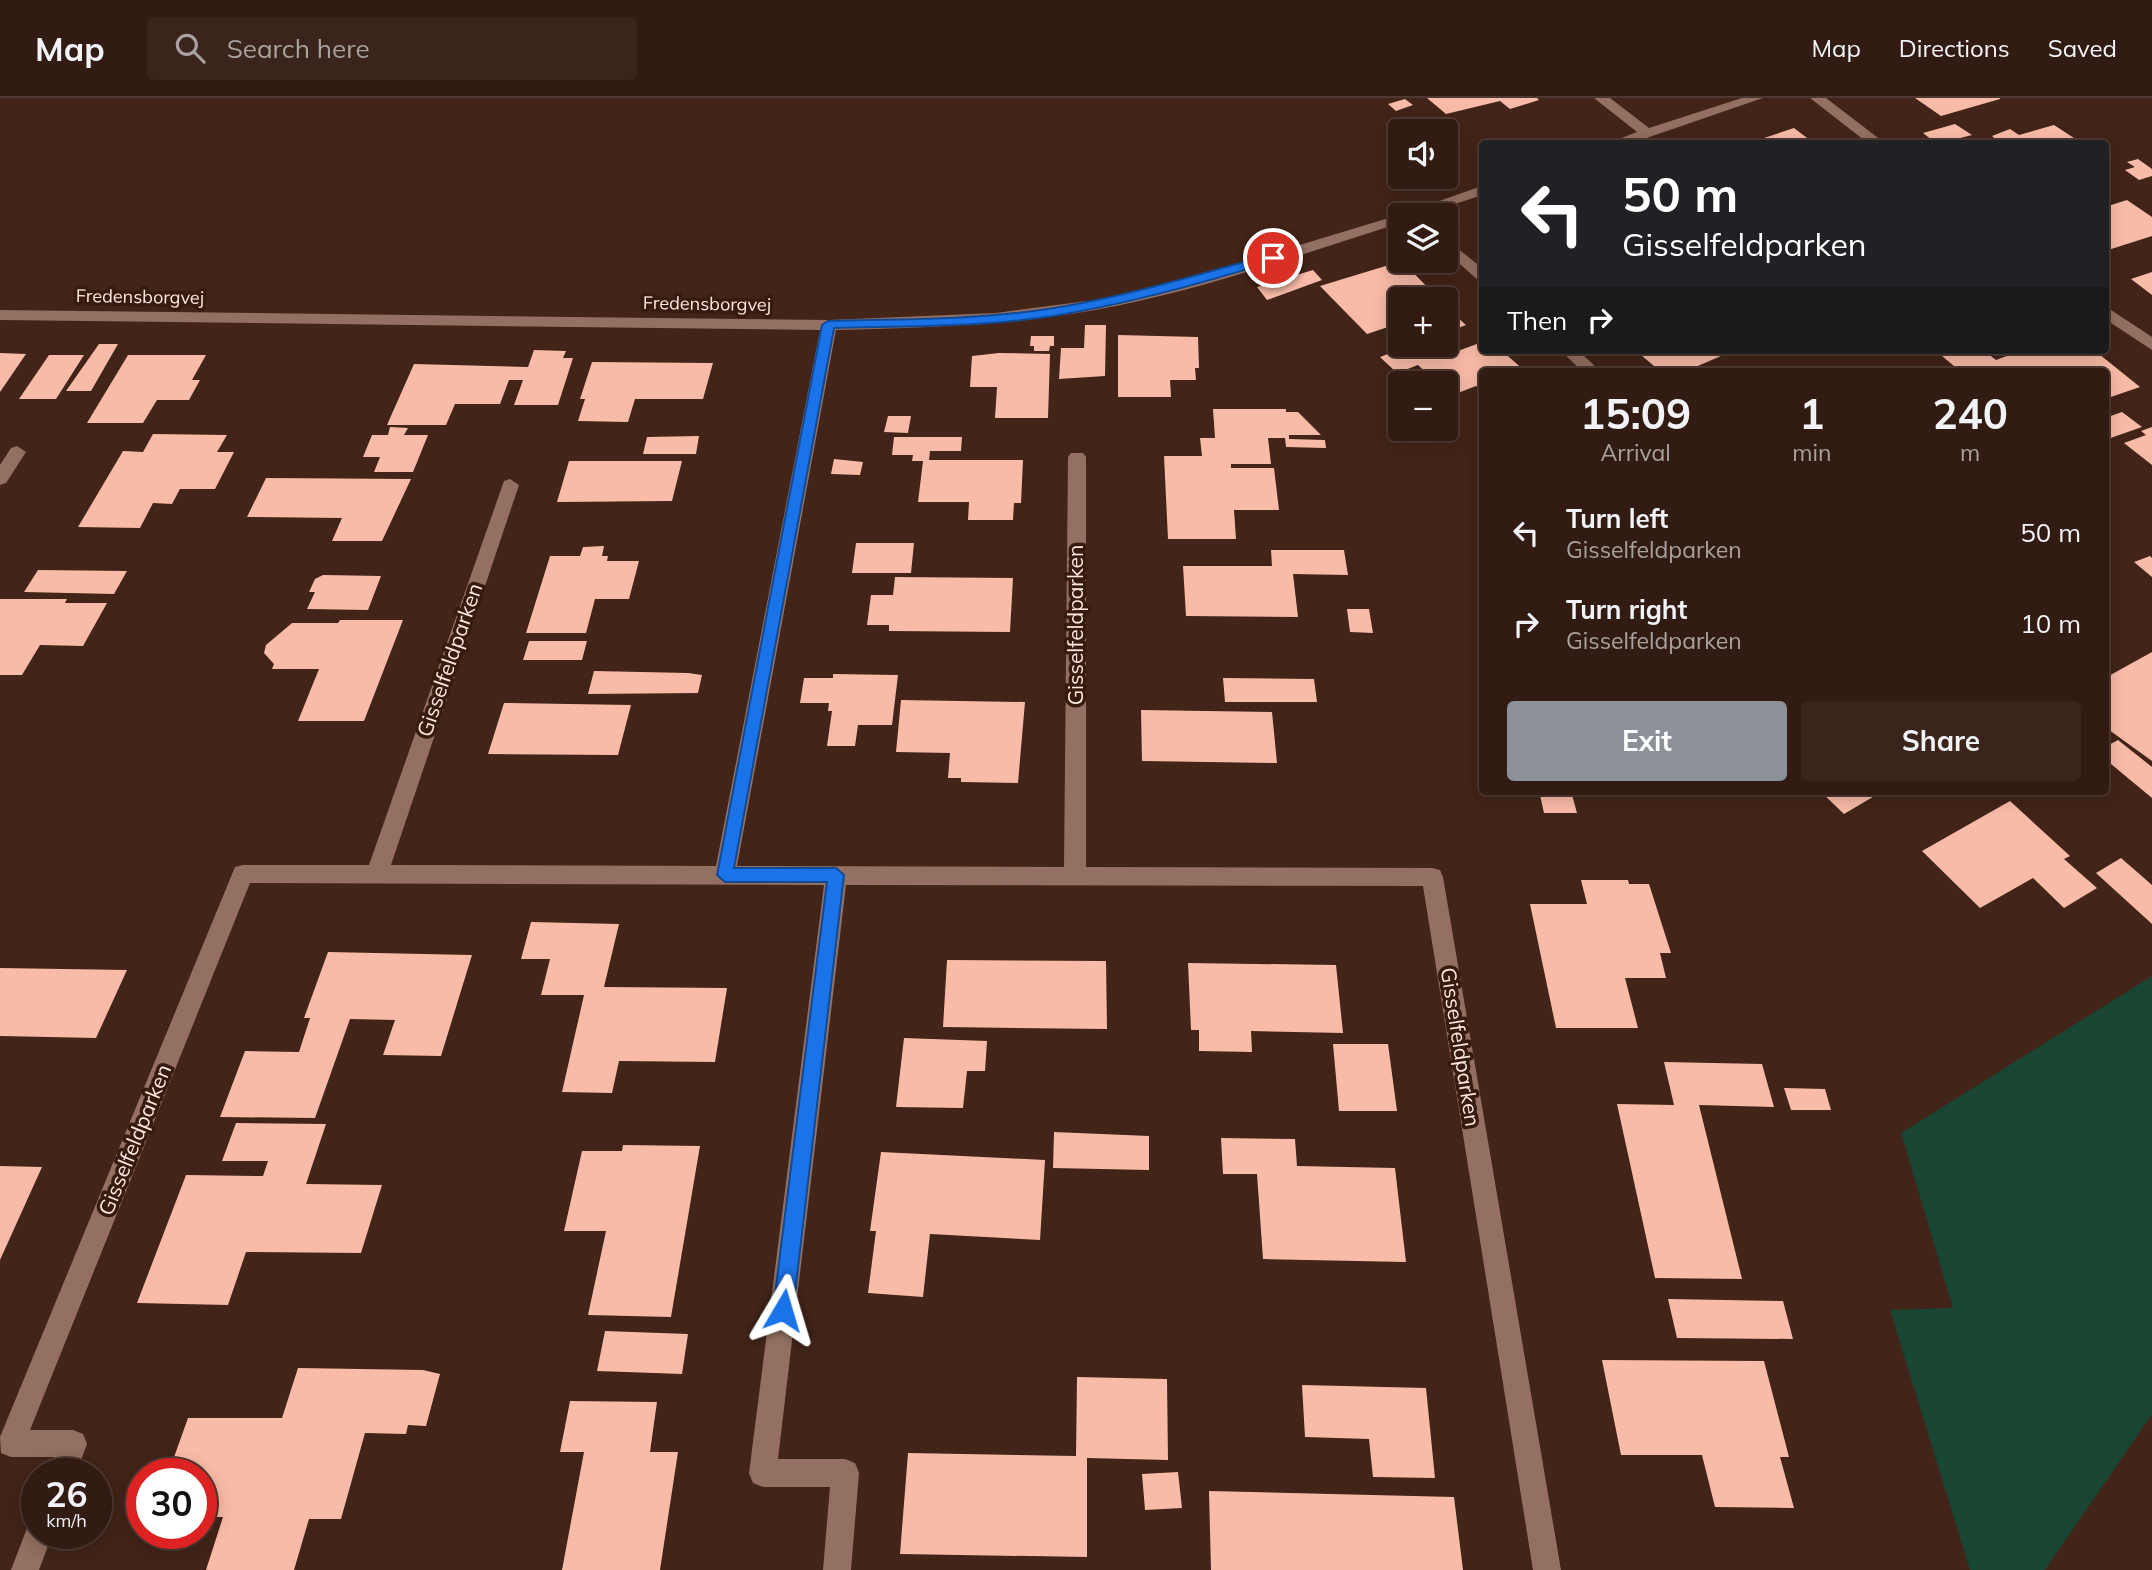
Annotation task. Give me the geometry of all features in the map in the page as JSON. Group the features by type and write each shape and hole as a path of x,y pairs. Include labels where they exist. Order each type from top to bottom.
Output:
{"street":[{"path":"1601,98 1646,132"},
{"path":"1624,140 1756,98"},
{"path":"1817,98 1874,140"},
{"path":"1445,203 1479,191"},
{"name":"Fredensborgvej","path":"0,315 828,325 946,321 1052,312 1196,281 1388,222"},
{"path":"1458,255 1479,273"},
{"path":"2109,314 2152,345"},
{"path":"725,875 828,325"},
{"path":"1573,354 1589,368"},
{"path":"0,479 17,452"},
{"name":"Gisselfeldparken","path":"1075,876 1077,457"},
{"name":"Gisselfeldparken","path":"377,874 510,485"},
{"name":"Gisselfeldparken","path":"68,1458 73,1444 11,1443 243,874 1432,877 1547,1570"},
{"path":"836,875 763,1473 845,1473 837,1570"},
{"path":"24,1570 33,1549"}],"green space":[{"path":"2152,976 2152,1414 2045,1570 1970,1570 1890,1310 1953,1308 1901,1133"}],"building":[{"path":"1427,98 1539,100 1510,109 1500,101 1446,114"},
{"path":"1915,98 2000,98 2000,99 1941,116"},
{"path":"1405,99 1413,105 1396,111 1388,104"},
{"path":"1955,124 1972,135 1953,140 1932,140 1923,133"},
{"path":"2054,125 2074,138 1996,140 1992,136 2010,129 2019,135"},
{"path":"1794,128 1810,140 1758,140"},
{"path":"2138,159 2152,169 2152,176 2139,180 2125,170 2135,167 2127,162"},
{"path":"2127,200 2152,217 2152,236 2109,250 2109,206"},
{"path":"1388,265 1388,273 1414,273 1427,287 1388,287 1388,327 1367,334 1320,286"},
{"path":"1313,270 1322,280 1267,300 1257,287"},
{"path":"2152,272 2152,295 2131,279"},
{"path":"1458,318 1466,325 1458,328"},
{"path":"1085,325 1106,325 1105,376 1059,379 1061,348 1084,348"},
{"path":"1118,335 1198,337 1199,368 1195,368 1196,380 1170,380 1171,397 1118,397"},
{"path":"1031,336 1054,336 1054,346 1050,346 1049,351 1034,351 1034,346 1030,346"},
{"path":"1479,343 1479,354 1506,354 1522,368 1479,368 1479,388 1476,386 1458,393 1458,371 1424,371 1418,365 1395,371 1380,357 1388,354 1388,357 1458,357 1458,351"},
{"path":"99,344 118,344 91,391 66,391"},
{"path":"534,350 566,351 563,358 573,358 558,405 514,405 523,380 509,380 500,404 455,404 446,425 387,425 414,364 528,367"},
{"path":"0,353 26,354 0,392"},
{"path":"999,353 1050,354 1048,418 995,418 997,387 970,387 972,356"},
{"path":"1640,354 1726,354 1693,368 1656,368"},
{"path":"1988,354 1996,360 2012,354 2099,354 2140,387 2109,398 2109,368 1956,368 1942,356"},
{"path":"49,355 84,355 56,399 19,399"},
{"path":"128,355 206,355 192,380 200,380 189,400 157,400 143,423 87,423"},
{"path":"592,362 713,363 703,399 635,399 628,422 578,421 585,399 580,399"},
{"path":"1213,409 1286,409 1286,412 1298,412 1321,435 1289,435 1289,439 1325,440 1326,448 1286,447 1285,438 1268,438 1271,464 1231,464 1231,468 1274,468 1279,510 1234,510 1236,539 1168,539 1164,456 1202,456 1200,438 1215,438"},
{"path":"2122,412 2142,427 2109,439 2109,417"},
{"path":"888,416 911,416 908,433 884,432"},
{"path":"390,427 408,428 404,435 428,435 413,472 374,472 380,457 363,457 372,435 388,435"},
{"path":"2152,427 2152,465 2124,443 2146,435 2141,431"},
{"path":"153,434 227,435 217,452 234,452 215,489 180,489 172,504 153,503 140,528 78,527 123,451 143,452"},
{"path":"699,436 696,454 643,454 647,437"},
{"path":"894,437 962,437 961,451 930,451 929,460 1023,460 1021,503 1014,503 1013,520 968,520 969,502 918,502 923,461 912,461 913,455 892,455"},
{"path":"834,459 863,462 860,475 831,474"},
{"path":"569,461 682,461 672,501 557,502"},
{"path":"266,478 411,479 382,541 332,541 342,518 247,517"},
{"path":"856,543 914,543 911,573 852,573"},
{"path":"604,546 602,556 608,556 607,561 639,561 629,599 595,599 586,633 526,633 550,556 580,556 583,547"},
{"path":"1271,550 1344,550 1348,575 1293,574 1298,617 1186,616 1183,566 1272,566"},
{"path":"2150,556 2152,558 2152,577 2134,562"},
{"path":"38,570 127,571 114,594 24,592"},
{"path":"323,575 381,576 368,610 307,609 315,592 309,592 315,579"},
{"path":"895,577 1013,578 1010,632 889,631 889,625 867,625 871,595 893,595"},
{"path":"0,599 67,599 65,603 107,603 83,646 40,645 22,675 0,675"},
{"path":"1347,609 1369,609 1373,633 1350,632"},
{"path":"340,620 403,620 364,721 298,721 319,669 272,669 274,664 264,653 266,645 292,623 338,623"},
{"path":"529,641 587,641 582,660 523,660"},
{"path":"2152,652 2152,761 2109,730 2109,676"},
{"path":"594,671 702,675 698,693 588,694"},
{"path":"833,674 898,675 892,725 858,725 855,746 827,746 832,711 828,711 829,703 800,703 804,678 833,678"},
{"path":"1223,678 1314,679 1317,702 1225,702"},
{"path":"901,700 1025,702 1018,783 961,782 961,778 948,778 950,753 896,752"},
{"path":"504,703 631,705 618,755 488,754"},
{"path":"1141,710 1272,712 1277,763 1142,761"},
{"path":"2118,740 2152,767 2152,798 2109,762 2109,745"},
{"path":"1540,795 1572,795 1577,813 1544,813"},
{"path":"1824,795 1876,795 1844,814"},
{"path":"2010,801 2070,856 2064,859 2097,888 2064,908 2033,878 1980,908 1922,851"},
{"path":"2121,858 2152,885 2152,924 2096,873"},
{"path":"1581,880 1628,880 1629,884 1649,884 1671,953 1660,953 1666,978 1625,978 1638,1028 1556,1028 1530,904 1587,904"},
{"path":"531,922 619,924 604,987 727,988 715,1062 619,1061 612,1093 562,1092 584,995 541,995 550,959 521,959"},
{"path":"328,952 472,955 441,1056 383,1055 395,1020 350,1019 315,1118 220,1117 245,1051 299,1052 310,1018 304,1018"},
{"path":"947,960 1106,961 1107,1029 943,1027"},
{"path":"1188,963 1336,965 1343,1033 1251,1031 1252,1052 1199,1051 1199,1030 1191,1030"},
{"path":"0,968 127,970 96,1038 0,1036"},
{"path":"904,1038 987,1041 985,1071 967,1071 963,1108 896,1107"},
{"path":"1333,1044 1388,1044 1397,1111 1339,1111"},
{"path":"1664,1062 1762,1064 1774,1107 1699,1105 1742,1279 1655,1278 1617,1104 1674,1105"},
{"path":"1784,1088 1825,1089 1831,1110 1791,1110"},
{"path":"236,1123 326,1124 306,1184 382,1185 361,1253 246,1252 228,1305 137,1303 186,1175 263,1176 268,1161 222,1161"},
{"path":"1054,1132 1149,1136 1149,1170 1053,1168"},
{"path":"1221,1138 1295,1139 1297,1166 1395,1168 1406,1262 1263,1259 1257,1174 1223,1174"},
{"path":"623,1145 700,1146 671,1317 588,1315 606,1231 564,1231 582,1151 622,1151"},
{"path":"881,1152 1045,1160 1040,1240 930,1234 923,1297 868,1293 876,1231 870,1231"},
{"path":"0,1166 42,1167 0,1260"},
{"path":"1668,1299 1783,1301 1793,1339 1677,1338"},
{"path":"605,1331 688,1334 682,1374 597,1371"},
{"path":"1602,1360 1764,1361 1789,1457 1780,1457 1794,1508 1715,1507 1702,1455 1621,1455"},
{"path":"298,1368 423,1370 440,1374 426,1426 408,1425 406,1434 365,1433 341,1519 309,1519 294,1570 206,1570 213,1549 217,1549 217,1536 223,1517 217,1517 217,1458 174,1458 188,1418 282,1418"},
{"path":"1077,1377 1167,1379 1168,1460 1087,1458 1087,1557 900,1554 908,1453 1076,1456"},
{"path":"1302,1385 1426,1388 1435,1478 1373,1477 1369,1439 1305,1437"},
{"path":"570,1401 657,1402 650,1452 678,1452 660,1570 562,1570 584,1452 560,1452"},
{"path":"1178,1472 1182,1508 1145,1510 1142,1474"},
{"path":"1209,1491 1454,1497 1463,1570 1211,1570"}],"route":[{"path":"783,1310 836,875 725,875 828,325 946,321 1052,312 1196,281 1273,258"}]}
